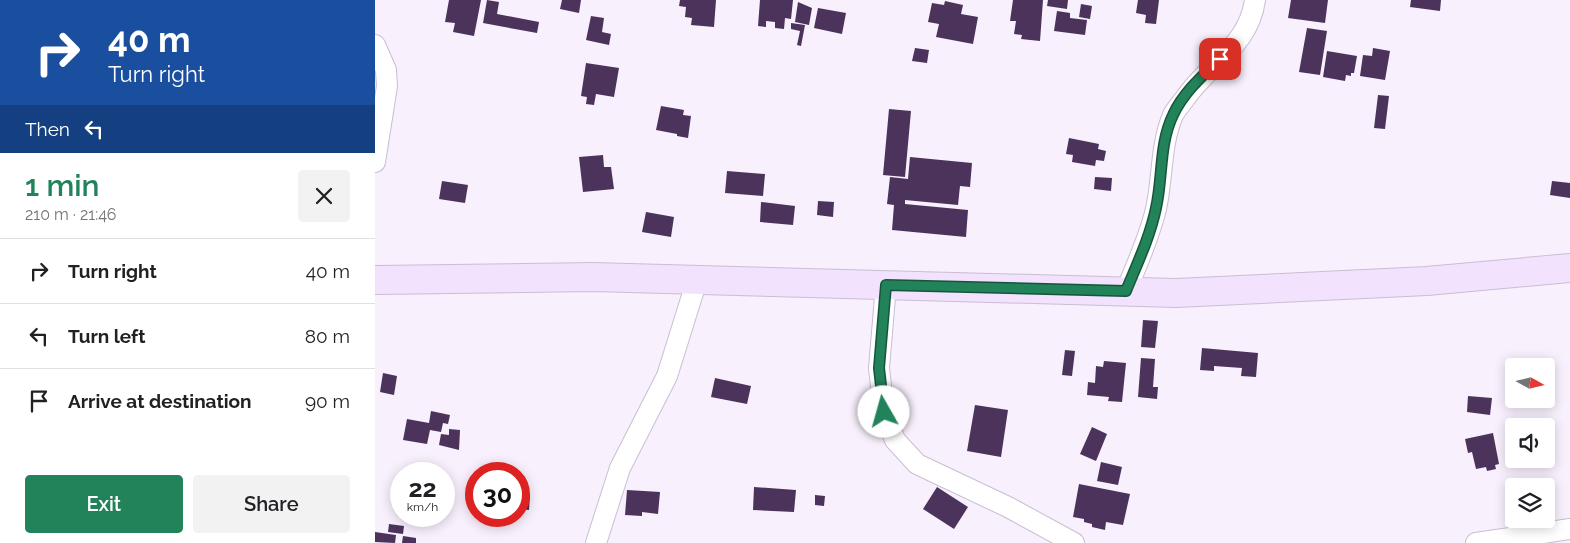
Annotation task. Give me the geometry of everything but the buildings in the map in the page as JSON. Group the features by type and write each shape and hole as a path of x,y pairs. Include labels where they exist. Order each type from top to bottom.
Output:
{"main road":[{"path":"375,280 593,277 1176,292 1427,281 1570,268"}],"street":[{"path":"1126,291 1143,250 1156,208 1164,141 1173,114 1197,81 1243,38 1254,10 1255,0"},
{"path":"375,45 386,70 387,86 375,162"},
{"path":"596,543 620,468 667,376 697,280"},
{"path":"886,285 879,368 884,412 895,440 917,464 1008,507 1074,543"},
{"path":"1477,543 1570,529"}],"route":[{"path":"884,412 879,368 886,285 1126,291 1143,250 1156,208 1164,141 1173,114 1197,81 1220,59"}]}
